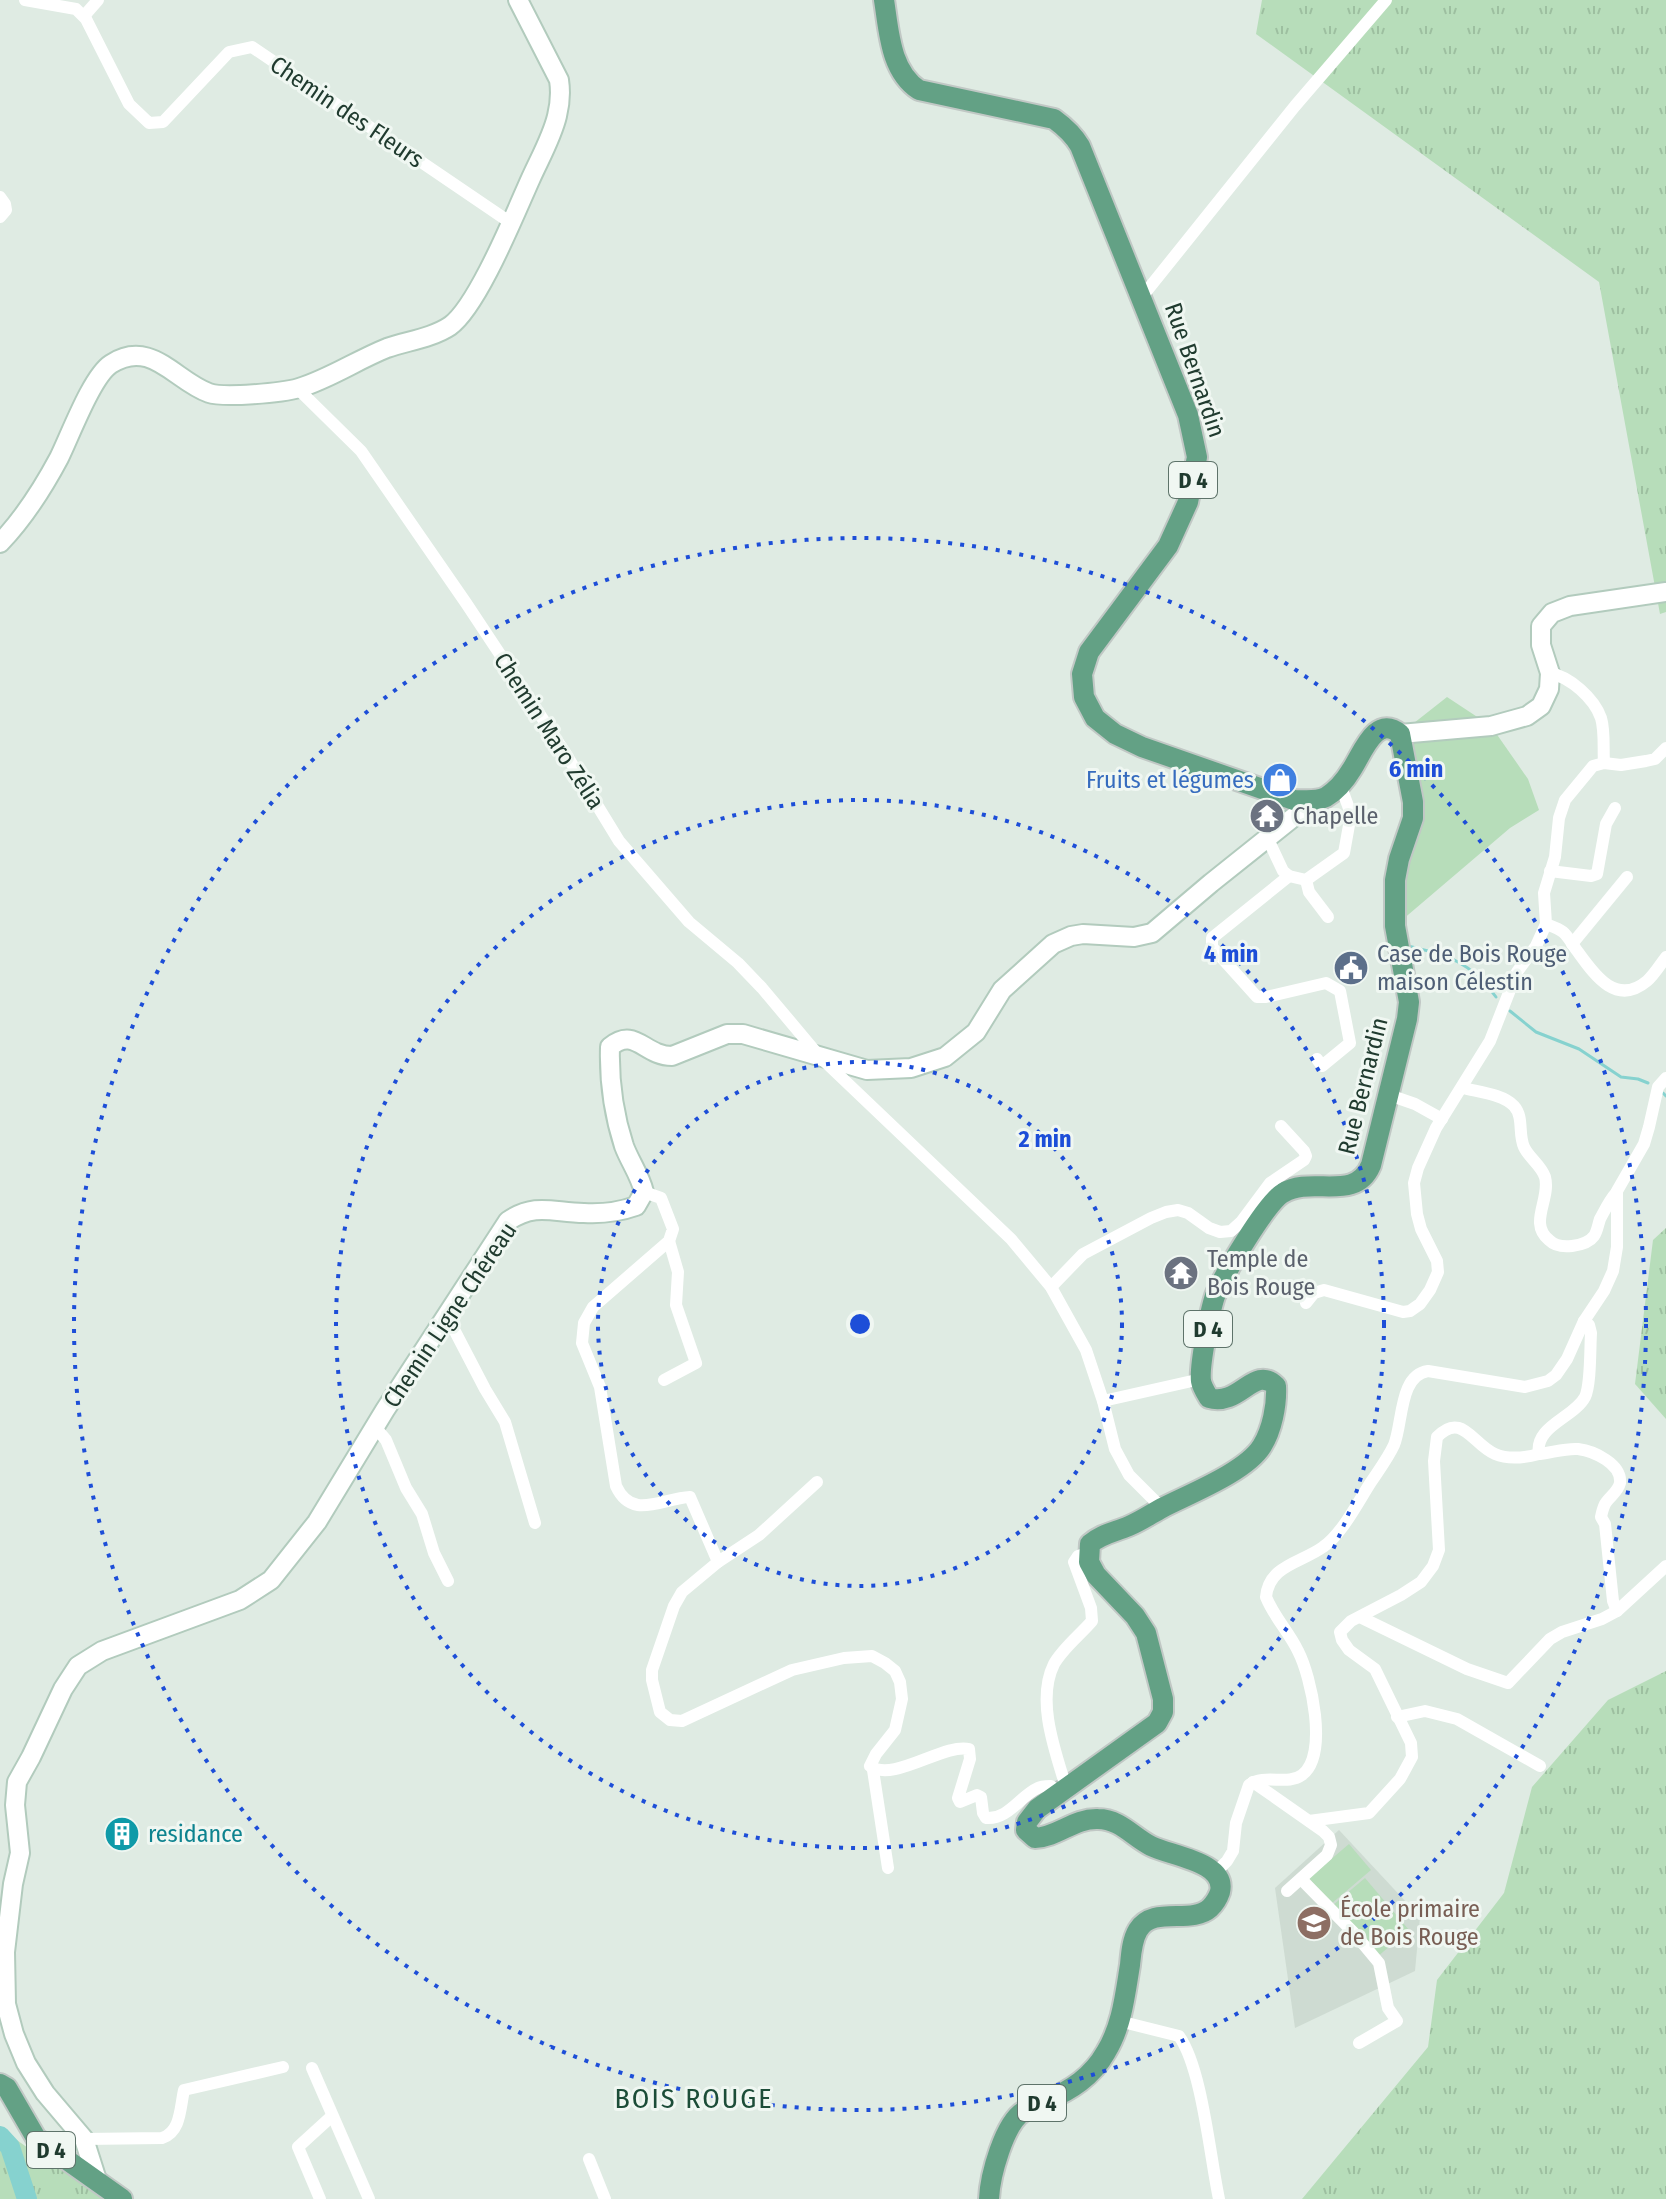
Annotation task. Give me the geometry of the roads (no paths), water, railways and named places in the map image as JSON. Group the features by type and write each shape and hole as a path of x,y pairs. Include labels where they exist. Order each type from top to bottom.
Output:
{"main road":[{"name":"Rue Bernardin","path":"884,0 891,44 901,72 919,90 1054,119 1068,129 1080,146 1188,415 1197,457 1188,502 1168,546 1089,652 1082,674 1084,697 1095,718 1115,734 1142,747 1294,800 1315,800"},
{"path":"1315,800 1330,794 1340,784 1372,736 1381,728 1393,728 1400,734"},
{"name":"Rue Bernardin","path":"1201,1379 1215,1297 1268,1206 1283,1192 1302,1186 1349,1186 1364,1179 1371,1165 1409,1002 1394,917 1399,859 1413,818 1413,802 1400,734"},
{"name":"D 4","path":"1088,1553 1090,1544 1098,1537 1126,1527 1206,1487 1261,1449 1267,1436 1276,1386 1263,1378 1219,1401 1209,1398 1201,1379"},
{"path":"1088,1553 1096,1575 1135,1616 1146,1633 1163,1699 1163,1712 1157,1723 1037,1809 1027,1822 1026,1830 1035,1838 1047,1837 1073,1823 1103,1819 1118,1823 1150,1846 1216,1872"},
{"name":"D 4","path":"989,2199 996,2160 1012,2124 1022,2112 1070,2090 1087,2077 1107,2051 1119,2021 1137,1931 1145,1922 1156,1918 1197,1915 1209,1909 1218,1898 1221,1887 1216,1872"},
{"name":"D 4","path":"0,2084 7,2088 36,2138 122,2199"}],"street":[{"path":"25,0 76,9 84,16 98,0"},
{"path":"0,543 36,497 58,460 95,381 110,364 144,356 155,359 213,394 264,393 297,388 388,348 450,326 465,309 511,223 553,129 560,104 555,69 518,0"},
{"path":"1141,298 1279,125 1386,0"},
{"name":"Chemin des Fleurs","path":"84,16 129,104 149,123 163,122 229,52 252,47 511,223"},
{"path":"0,197 6,210 0,217"},
{"name":"Chemin Maro Zélia","path":"297,388 361,451 564,751 619,841 689,922 738,963 820,1057 1019,1248 1051,1287 1086,1350 1112,1440 1129,1475 1162,1508"},
{"path":"1400,734 1491,726 1527,716 1541,706 1549,689 1550,673 1541,645 1541,626 1552,613 1570,606 1666,592"},
{"path":"1550,673 1560,675 1590,700 1601,718 1604,763"},
{"path":"1306,1303 1314,1293 1324,1290 1403,1312 1410,1311 1425,1297 1436,1279 1437,1261 1421,1229 1414,1199 1418,1168 1442,1119 1490,1041 1517,972 1536,946 1546,924 1543,897 1565,800 1593,766 1655,759 1666,748"},
{"path":"1268,839 1283,871 1289,876 1306,880 1344,853 1351,814 1340,784"},
{"path":"718,1562 690,1497 635,1506 621,1496 613,1472 600,1387 582,1343 584,1323 593,1307 669,1241 673,1229 661,1198 644,1192 641,1177 625,1149 614,1103 610,1047 618,1040 628,1039 639,1042 653,1053 672,1056 727,1034 743,1034 867,1070 911,1068 945,1057 976,1032 1002,990 1053,944 1083,934 1111,937 1147,935 1315,800"},
{"path":"1550,871 1597,874 1606,824 1615,808"},
{"path":"1289,876 1212,938 1212,947 1257,997 1326,983 1340,991 1350,1043 1322,1066 1317,1059"},
{"path":"1572,944 1627,877"},
{"path":"1306,880 1309,892 1328,917"},
{"path":"1546,924 1563,932 1597,978 1615,989 1633,989 1649,980 1666,957"},
{"path":"1463,1088 1506,1099 1516,1107 1525,1148 1537,1162 1546,1185 1539,1225 1542,1233 1551,1243 1570,1246 1586,1243 1595,1236 1605,1210 1644,1144 1658,1087 1666,1078"},
{"path":"1389,1095 1415,1104 1442,1119"},
{"path":"1051,1287 1083,1254 1166,1212 1178,1210 1188,1213 1209,1228 1220,1232 1231,1231 1270,1183 1306,1156 1281,1126"},
{"path":"1216,1872 1233,1851 1236,1823 1246,1791 1253,1782 1297,1778 1307,1772 1317,1747 1314,1712 1302,1660 1266,1597 1270,1579 1311,1556 1338,1532 1395,1443 1410,1383 1417,1375 1428,1371 1513,1386 1536,1385 1556,1375 1613,1271 1617,1247 1617,1191"},
{"name":"Chemin Ligne Chéreau","path":"97,2180 84,2139 45,2093 26,2063 6,2004 5,1952 20,1853 15,1805 17,1782 63,1689 78,1666 102,1651 240,1600 271,1580 317,1522 508,1221 529,1210 583,1213 620,1211 636,1206 644,1192"},
{"path":"664,1380 696,1363 676,1305 678,1272 669,1241"},
{"path":"447,1316 505,1422 535,1523"},
{"path":"1539,1454 1537,1447 1549,1428 1584,1400 1591,1333 1584,1321"},
{"path":"1103,1401 1201,1379"},
{"path":"375,1427 386,1440 406,1488 422,1514 434,1553 448,1581"},
{"path":"1309,1821 1369,1813 1400,1779 1412,1757 1411,1743 1375,1669 1349,1650 1340,1632 1344,1626 1421,1582 1438,1557 1434,1461 1437,1437 1443,1431 1459,1428 1484,1448 1502,1456 1524,1458 1576,1449 1590,1452 1615,1467 1620,1482 1606,1502 1601,1517 1605,1524 1613,1601 1617,1611"},
{"path":"817,1482 759,1535 718,1562 682,1592 674,1606 652,1670 652,1680 660,1712 670,1720 682,1721 792,1670 844,1658 872,1656 895,1671 902,1699 900,1715 895,1730 870,1766 888,1868"},
{"path":"1062,1790 1048,1713 1048,1681 1061,1654 1092,1621 1091,1608 1074,1562 1078,1556 1088,1553"},
{"path":"1360,1617 1467,1669 1508,1683 1550,1639 1617,1611 1666,1566"},
{"path":"1397,1717 1425,1711 1457,1719 1540,1766"},
{"path":"873,1770 921,1762 962,1747 969,1749 970,1759 958,1798 960,1802 977,1795 981,1797 983,1813 991,1819 1012,1808 1039,1787 1051,1786 1062,1790"},
{"path":"1253,1782 1329,1837 1331,1845 1327,1855 1287,1891"},
{"path":"1301,1879 1379,1963 1388,2008 1397,2021 1359,2043"},
{"path":"1119,2021 1179,2036 1188,2048 1219,2199"},
{"path":"84,2139 169,2136 176,2130 184,2090 283,2067"},
{"path":"312,2068 369,2199"},
{"path":"320,2199 298,2147 332,2116"},
{"path":"589,2159 605,2199"}],"waterway":[{"path":"1408,946 1458,962 1487,985 1496,997"},
{"path":"1510,1011 1536,1032 1579,1049 1621,1077 1648,1083"},
{"path":"1663,1093 1666,1096"},
{"path":"0,2136 10,2147 27,2199"}],"place":[{"name":"Fruits et légumes","path":"1280,780"},
{"name":"Chapelle","path":"1267,816"},
{"name":"Case de Bois Rouge maison Célestin","path":"1351,968"},
{"name":"Temple de Bois Rouge","path":"1181,1273"},
{"name":"residance","path":"122,1834"},
{"name":"École primaire de Bois Rouge","path":"1314,1923"}],"district":[{"name":"BOIS ROUGE","path":"694,2098"}]}
